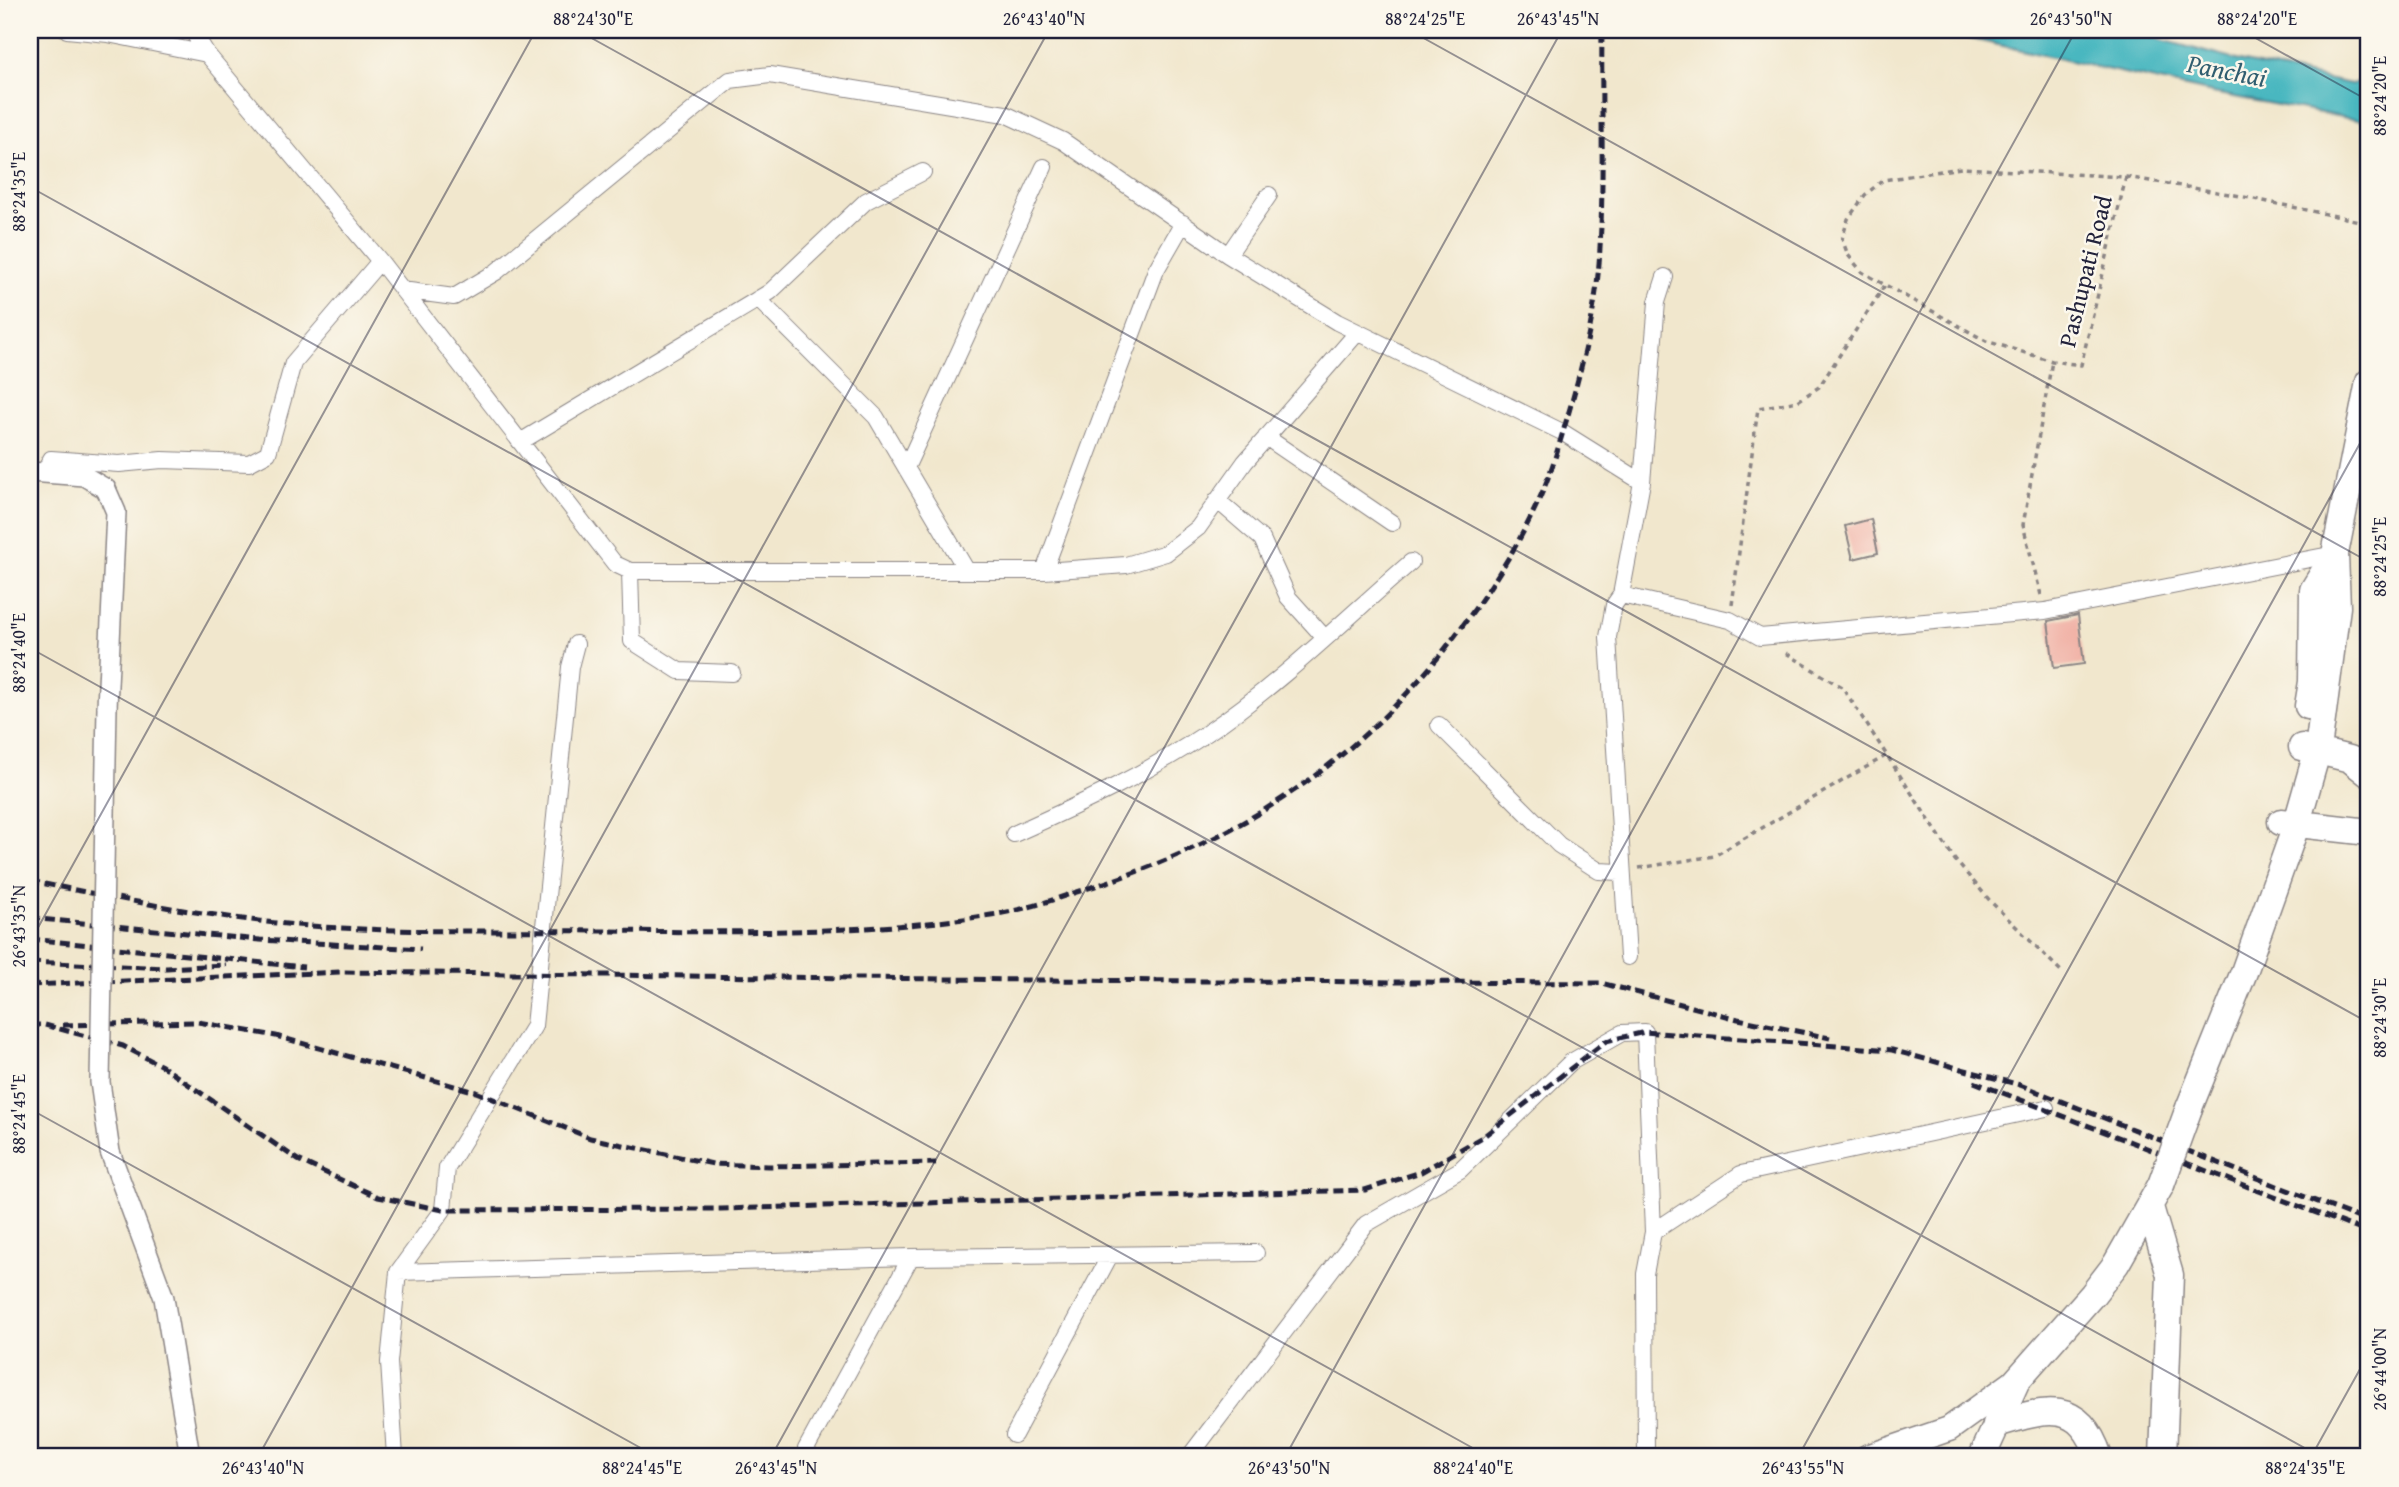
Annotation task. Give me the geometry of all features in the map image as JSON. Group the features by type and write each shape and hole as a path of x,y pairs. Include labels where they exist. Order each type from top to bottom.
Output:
{"highway":[{"path":"1988,1443 2017,1380 2064,1331 2116,1264 2155,1196 2244,972 2309,748 2313,590 2335,554 2369,382"},
{"path":"2309,748 2350,759 2369,774"},
{"path":"2288,824 2369,832"},
{"path":"2155,1196 2170,1275 2163,1457"},
{"path":"1988,1443 2040,1410 2064,1412 2087,1428 2099,1457"}],"main road":[{"path":"1867,1457 1949,1429 2017,1380"}],"street":[{"path":"67,30 108,34 207,54"},
{"path":"192,30 207,54 380,261 615,564 630,571 1044,570 1126,565 1166,553 1198,528 1266,437 1357,333"},
{"path":"402,290 454,297 496,272 730,80 770,75 1004,114 1062,141 1228,255 1357,333 1562,432 1642,482"},
{"path":"906,468 1044,167"},
{"path":"520,442 770,292 866,201 923,172"},
{"path":"1228,255 1269,195"},
{"path":"1044,570 1156,270 1183,223"},
{"path":"37,472 51,458 118,464 162,460 249,463 268,453 293,363 380,261"},
{"path":"1628,957 1620,872 1608,637 1614,605 1621,595 1642,482 1657,302 1665,277"},
{"path":"758,299 876,417 967,571"},
{"path":"1266,437 1392,523"},
{"path":"37,472 84,476 106,489 116,512 107,707 100,1082 110,1152 164,1298 189,1454"},
{"path":"1217,500 1262,539 1287,597 1324,637"},
{"path":"1621,595 1730,620 1760,637 2045,611 2335,554"},
{"path":"1014,834 1107,792 1208,732 1411,562"},
{"path":"630,571 632,641 679,671 732,673"},
{"path":"395,1457 389,1362 398,1272 443,1210 447,1168 534,1026 570,667 576,644"},
{"path":"1439,725 1559,845 1599,871 1620,872"},
{"path":"1189,1457 1366,1224 1460,1170 1571,1062 1622,1032 1645,1032 1648,1045 1653,1231 1645,1274 1646,1457"},
{"path":"1653,1231 1741,1174 2046,1108"},
{"path":"398,1272 911,1257 1109,1257 1256,1253"},
{"path":"806,1449 911,1257"},
{"path":"1014,1435 1109,1257"},
{"path":"2320,1457 2369,1454"}],"path":[{"name":"Pashupati Road","path":"2126,177 2081,365 2052,361 1986,341 1862,272 1848,256 1842,239 1854,211 1865,195 1883,180 1961,169 2126,177 2235,194 2369,223"},
{"path":"1730,620 1758,408 1798,401 1819,387 1885,285"},
{"path":"2045,611 2023,524 2052,361"},
{"path":"1760,637 1843,688 1955,860 1992,902 2061,971"},
{"path":"1620,872 1714,856 1886,755"}],"water":[{"path":"503,30 582,30 548,35"},
{"name":"Panchai","path":"1932,30 2125,30 2244,62 2351,84 2369,80 2369,122 2213,93"}],"building":[{"path":"1871,519 1878,553 1853,559 1845,526"},
{"path":"2078,615 2084,664 2054,668 2048,621"}],"railway":[{"path":"30,881 214,915 357,929 748,932 845,929 943,921 1030,907 1146,868 1241,823 1328,766 1368,732 1405,695 1475,609 1507,561 1534,511 1555,458 1584,354 1595,301 1601,220 1602,30"},
{"path":"30,918 260,940 421,949"},
{"path":"30,939 304,967"},
{"path":"30,962 167,968 226,965"},
{"path":"30,985 342,972 1601,983 1738,1019 1830,1038"},
{"path":"63,1025 198,1022 276,1036 476,1092 590,1138 713,1164 768,1166 936,1163"},
{"path":"30,1025 45,1025 123,1046 162,1066 298,1160 378,1197 443,1210 721,1209 1365,1190 1421,1172 1484,1136 1606,1041 1645,1032 1892,1050 2020,1085 2369,1222"},
{"path":"1974,1082 2369,1233"}]}
